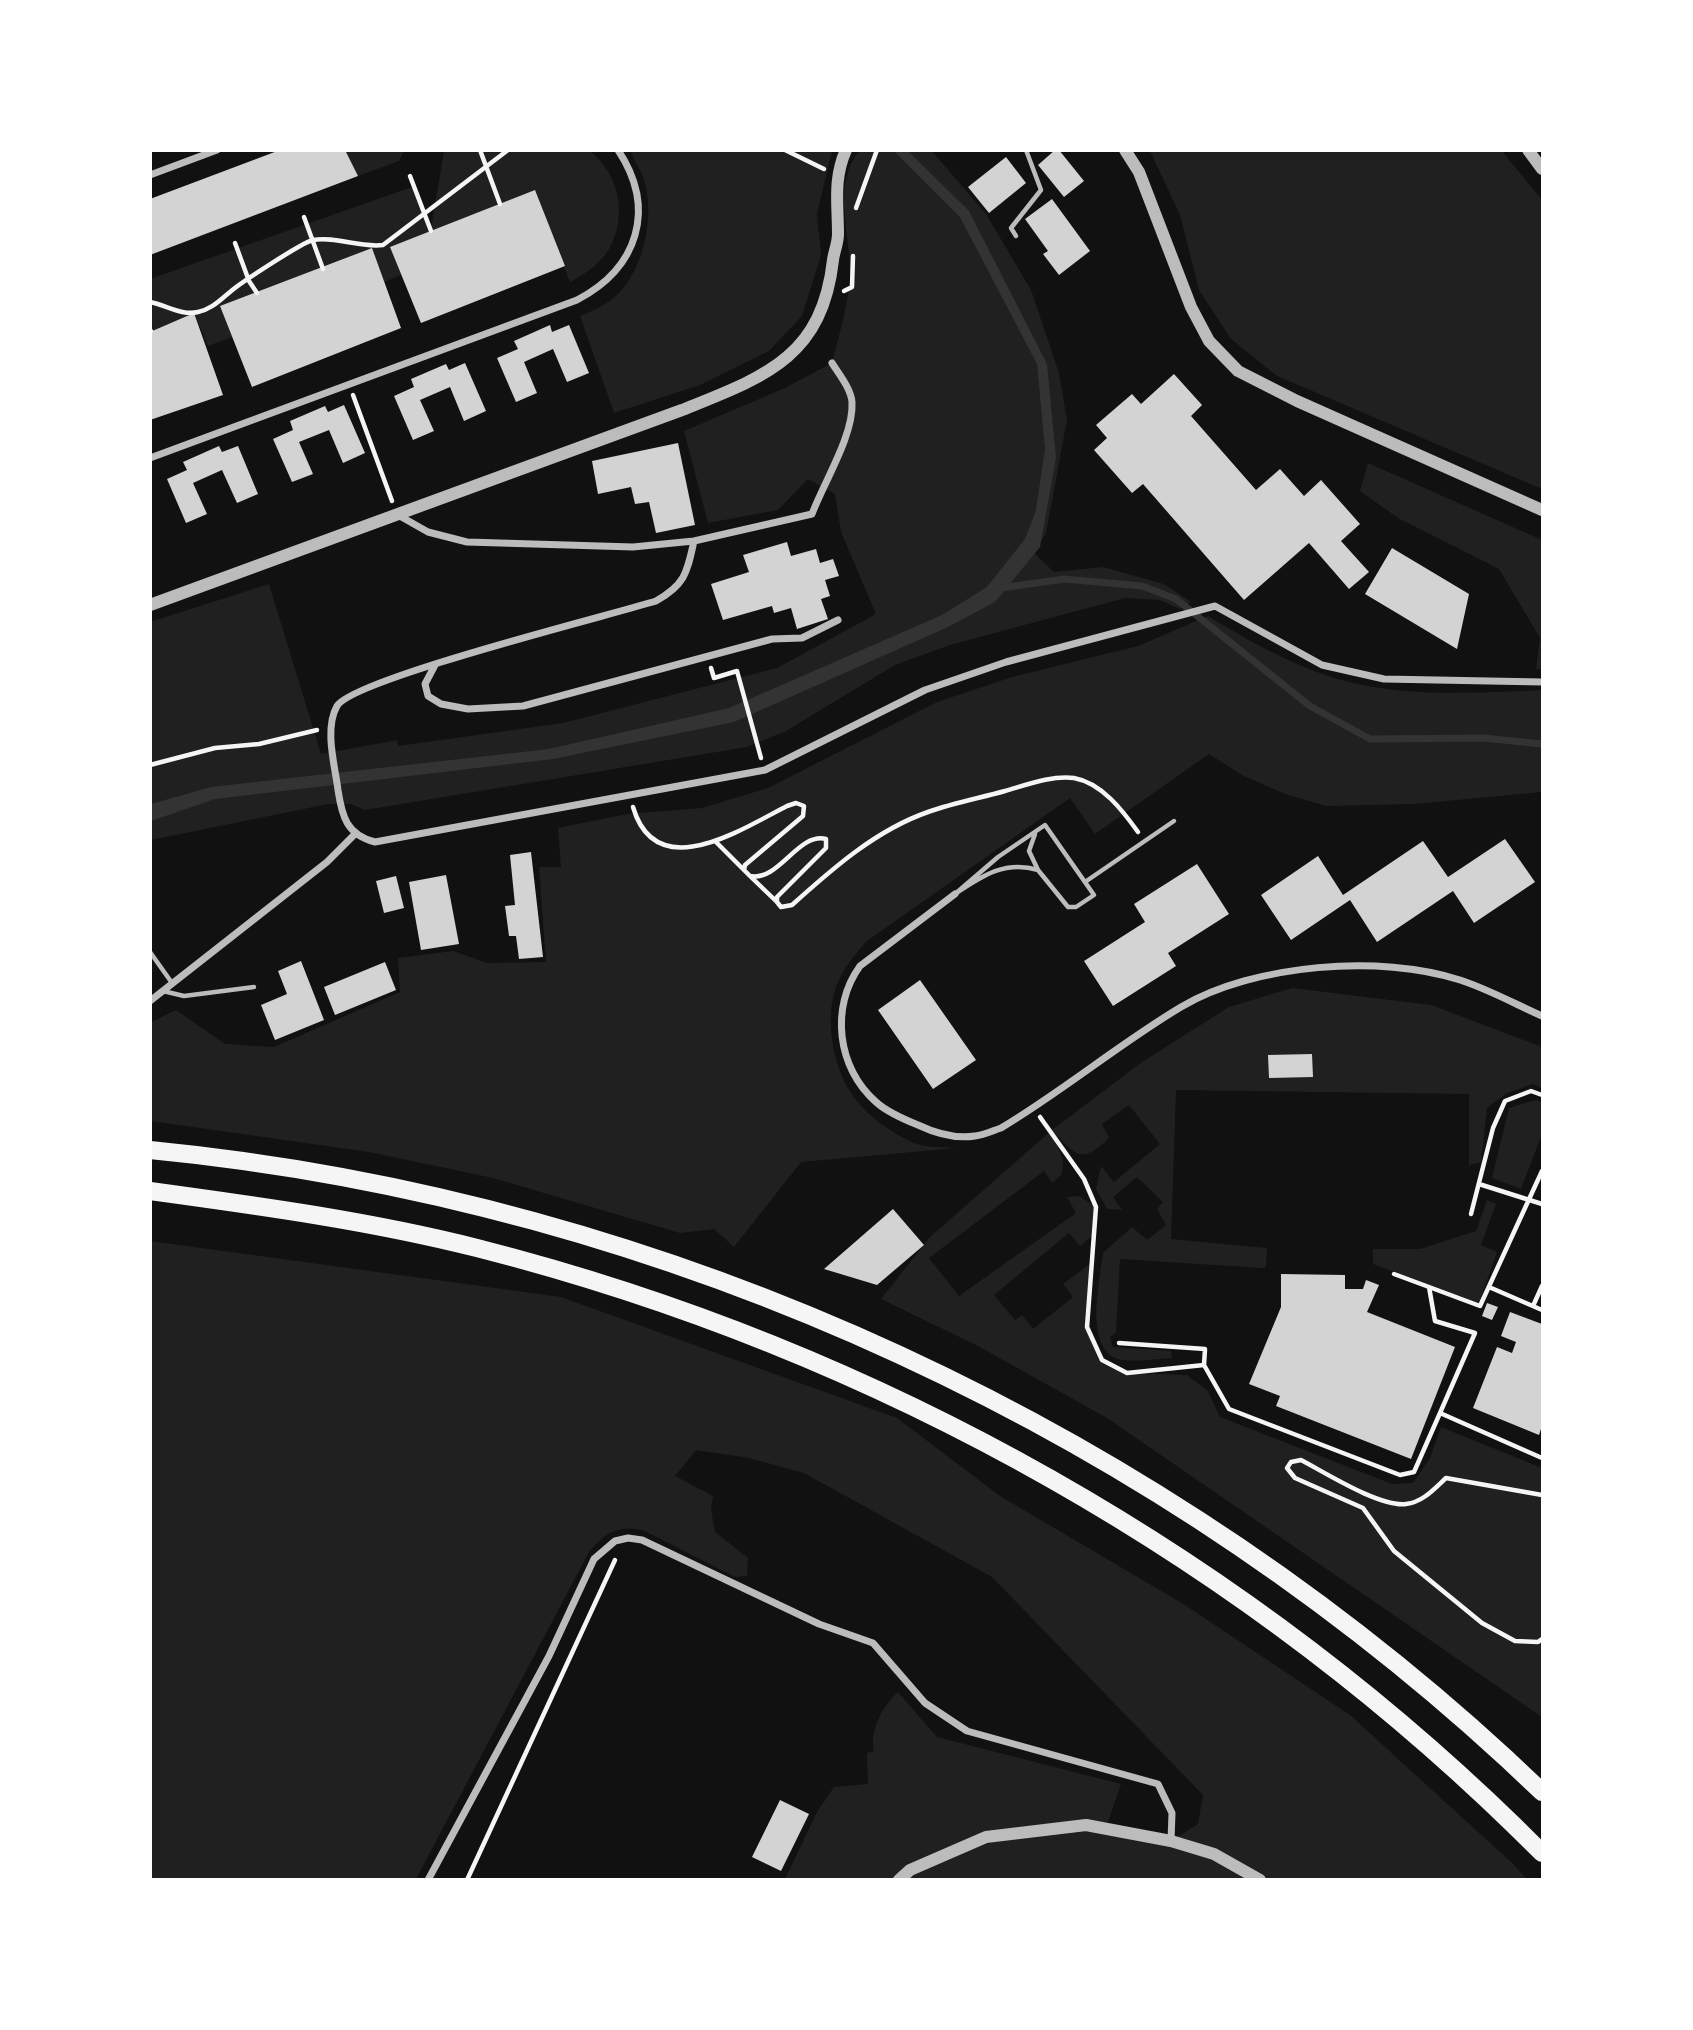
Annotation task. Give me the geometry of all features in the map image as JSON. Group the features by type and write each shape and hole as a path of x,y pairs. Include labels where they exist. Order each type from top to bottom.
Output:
{"highway":[{"path":"150,1150 313,1172 465,1202 666,1263 878,1345 1029,1419 1152,1491 1267,1566 1338,1615 1399,1664 1465,1720 1542,1792"},
{"path":"150,1191 342,1219 527,1262 652,1301 788,1352 932,1416 988,1443 1097,1506 1303,1642 1433,1748 1542,1853"}],"street":[{"path":"150,175 217,150"},
{"path":"150,458 566,304 600,288 621,266 630,251 638,224 639,202 634,182 618,150"},
{"path":"1125,150 1139,172 1191,307 1209,341 1238,371 1309,407 1542,510"},
{"path":"1528,150 1542,169"},
{"path":"150,605 682,410 755,379 782,363 800,346 812,328 823,311 831,289 838,236 841,162"},
{"path":"397,514 428,532 467,542 633,547 694,541 812,514 825,480 840,457 852,401 832,363"},
{"path":"694,541 683,579 675,590 656,601 396,676 345,697 337,706 332,729 333,750 343,817 355,834 375,842 765,770 925,691 1006,662 1215,606 1322,665 1384,680 1542,682"},
{"path":"435,665 425,684 428,696 441,704 468,709 523,706 772,639 802,638 838,620"},
{"path":"150,1001 327,862 355,834"},
{"path":"955,894 879,949 849,980 842,1006 841,1029 846,1055 861,1086 877,1103 931,1131 954,1136 975,1136 1001,1128 1182,1006 1219,988 1258,976 1297,969 1339,967 1433,974 1460,980 1542,1016"},
{"path":"428,1880 549,1656 594,1559 615,1541 628,1538 642,1540 819,1624 873,1643 925,1703 967,1731 1158,1784 1172,1813 1171,1841"},
{"path":"899,1880 910,1870 986,1836 1086,1825 1171,1841 1213,1854 1259,1880"}],"lane":[{"path":"1016,236 1011,228 1041,190 1027,150"},
{"path":"1085,882 1174,821"},
{"path":"955,894 998,857 1045,825 1094,895 1076,907 1068,907 1038,870 1029,851 1038,830"},
{"path":"955,894 994,870 1010,865 1038,870"},
{"path":"150,952 172,983"},
{"path":"163,991 184,996 254,987"}],"path":[{"path":"480,150 500,204"},
{"path":"150,302 182,312 198,312 217,304 231,290 249,281 299,245 313,240 364,247 383,245 508,150"},
{"path":"785,150 841,162"},
{"path":"410,176 431,231"},
{"path":"304,217 323,269"},
{"path":"235,243 249,281 257,293"},
{"path":"349,384 397,514"},
{"path":"714,678 737,671 765,770"},
{"path":"150,765 215,748 260,744 313,731"},
{"path":"715,841 781,907 792,905 846,860 888,831 927,812 1041,781 1073,778 1099,789 1124,812 1144,841"},
{"path":"630,796 637,818 653,839 678,850 715,841 787,806 796,803 804,806 803,816 750,860 744,870"},
{"path":"750,876 765,875 813,840 826,839 826,848 777,897 777,902"},
{"path":"1471,1214 1493,1128 1505,1101 1531,1091 1542,1095"},
{"path":"1032,1109 1052,1130 1078,1169 1096,1207 1087,1327 1102,1360 1127,1373 1204,1365"},
{"path":"1394,1274 1480,1306 1542,1171"},
{"path":"1479,1184 1542,1204"},
{"path":"1533,1306 1542,1286"},
{"path":"1119,1343 1205,1349 1204,1365 1229,1409 1400,1475 1414,1472 1475,1333 1435,1321 1429,1287"},
{"path":"1489,1287 1542,1310"},
{"path":"1440,1413 1542,1458"},
{"path":"1542,1495 1446,1478 1426,1497 1405,1504 1376,1497 1301,1460 1291,1462 1287,1468 1295,1478 1363,1508 1394,1551 1482,1623 1515,1641 1538,1642 1542,1639"},
{"path":"467,1880 618,1554"}],"shaded area":[{"path":"860,150 932,151 986,214 1031,290 1059,373 1067,420 1046,533 1034,553 1054,572 1103,567 1164,584 1191,602 1180,609 1160,600 1125,598 950,645 895,665 786,731 747,747 365,810 351,804 328,804 151,840 150,622 269,584 321,754 397,740 398,746 563,723 777,668 876,614 841,532 835,494 808,479 778,510 708,523 684,431 785,388 832,363 850,277 844,212 846,179"},
{"path":"345,151 404,151 399,161 358,176"},
{"path":"444,151 590,151 601,161 615,186 619,214 613,242 598,263 570,282 535,191 391,248 401,275 384,282 372,248 221,306 232,337 208,346 194,313 151,332 150,279 415,186 431,229"},
{"path":"630,151 832,151 817,214 821,255 802,316 769,351 700,385 614,413 580,316 600,307 618,294 635,270 641,256 647,225 647,194 643,176"},
{"path":"894,151 908,151 969,211 1047,364 1056,458 1040,547 995,602 948,627 734,722 553,759 215,799 151,821 151,804 211,787 549,749 729,708 942,615 987,587 1025,539 1036,510 1045,449 1037,364 960,217"},
{"path":"1150,151 1502,151 1542,200 1542,489 1277,376 1231,339 1199,290 1180,215"},
{"path":"1368,463 1542,540 1542,669 1536,669 1540,638 1499,569 1398,518 1360,491"},
{"path":"1208,616 1285,659 1334,678 1359,684 1437,693 1542,690 1542,792 1414,804 1326,806 1285,794 1242,775 1209,754 1095,834 1070,798 867,941 845,969 834,993 831,1023 835,1053 844,1081 857,1101 879,1122 914,1143 929,1147 957,1148 801,1162 734,1247 714,1229 680,1233 493,1178 369,1152 151,1121 151,1022 176,1010 225,1044 274,1047 400,992 398,958 453,951 487,963 546,962 539,867 561,867 558,828 627,814 702,808 768,788 937,702 1012,677 1138,646"},
{"path":"1292,988 1431,1005 1542,1047 1542,1088 1533,1084 1507,1093 1487,1108 1481,1162 1469,1165 1469,1094 1176,1090 1171,1239 1267,1248 1266,1267 1262,1268 1120,1259 1116,1333 1110,1337 1113,1347 1171,1351 1172,1358 1123,1360 1110,1355 1102,1345 1098,1331 1097,1297 1103,1253 1132,1227 1147,1240 1166,1225 1157,1209 1163,1202 1137,1177 1113,1197 1122,1210 1107,1209 1096,1189 1101,1166 1114,1182 1160,1144 1129,1105 1102,1124 1109,1138 1091,1152 1079,1154 1053,1132 1063,1161 1062,1174 1052,1183 1044,1171 929,1258 959,1296 1076,1213 1067,1197 1079,1196 1096,1207 1094,1234 1080,1246 1069,1233 994,1295 1015,1320 1022,1315 1033,1329 1073,1297 1063,1284 1091,1263 1087,1327 1102,1360 1127,1373 1187,1375 1208,1391 1220,1417 1392,1484 1413,1483 1430,1458 1441,1427 1542,1468 1542,1717 1107,1418 978,1346 881,1299 930,1237 1052,1130 1142,1062 1229,1007"},
{"path":"1535,1100 1542,1102 1542,1134 1521,1189 1492,1178 1509,1108"},
{"path":"1487,1200 1496,1204 1481,1245 1497,1252 1479,1303 1373,1264 1373,1249 1420,1249 1476,1231"},
{"path":"150,1241 561,1297 897,1418 1000,1496 1185,1605 1350,1715 1527,1879 785,1879 817,1812 834,1787 868,1784 867,1753 874,1751 875,1727 882,1711 898,1692 937,1737 1121,1784 1106,1828 1171,1841 1198,1824 1203,1795 992,1577 804,1473 749,1458 696,1450 675,1476 713,1496 711,1509 715,1532 748,1558 747,1576 735,1577 645,1531 621,1529 601,1539 589,1552 416,1879 151,1879"}],"building":[{"path":"280,150 345,150 358,176 150,255 150,199"},
{"path":"1055,150 1059,150 1084,181 1064,197 1038,165"},
{"path":"1006,157 1026,183 989,213 968,187"},
{"path":"535,190 565,266 421,323 390,247"},
{"path":"1052,199 1090,251 1059,275 1043,254 1048,251 1025,219"},
{"path":"372,248 401,328 252,387 220,306"},
{"path":"194,313 223,395 150,420 150,332"},
{"path":"550,325 552,332 569,325 589,373 567,382 553,349 524,362 537,393 516,402 497,358 518,349 514,341"},
{"path":"465,363 486,411 464,421 450,387 420,400 434,431 413,440 394,396 414,387 411,379 446,364 449,370"},
{"path":"1174,374 1202,405 1191,416 1256,490 1280,469 1304,496 1321,480 1360,524 1341,541 1369,572 1349,589 1309,543 1244,600 1143,484 1132,493 1094,450 1107,438 1096,425 1132,394 1141,404"},
{"path":"344,405 365,453 343,463 329,430 299,442 313,474 292,482 273,439 293,430 290,421 325,406 328,412"},
{"path":"678,443 695,525 656,533 649,502 635,504 631,487 598,494 592,461"},
{"path":"219,446 222,452 238,446 258,494 237,503 222,470 193,483 207,514 186,523 167,479 187,470 183,462"},
{"path":"787,542 791,556 816,549 820,563 833,559 839,576 825,580 830,596 821,599 828,619 797,629 791,608 774,613 772,606 723,620 711,584 749,572 743,555"},
{"path":"1392,548 1469,594 1457,649 1365,594"},
{"path":"1505,839 1535,882 1474,923 1453,891 1377,942 1350,900 1291,940 1261,895 1318,856 1343,895 1423,841 1448,877"},
{"path":"531,852 543,957 519,959 516,936 509,936 505,906 515,905 510,855"},
{"path":"1197,864 1229,914 1168,953 1176,966 1113,1006 1084,961 1145,922 1134,904"},
{"path":"446,875 459,944 421,950 409,882"},
{"path":"396,876 404,908 384,913 376,881"},
{"path":"301,961 324,1020 275,1040 261,1005 287,994 278,971"},
{"path":"385,962 396,990 335,1015 324,987"},
{"path":"920,980 976,1060 933,1089 878,1010"},
{"path":"1312,1054 1313,1077 1269,1078 1268,1055"},
{"path":"893,1209 924,1245 877,1285 824,1269"},
{"path":"1281,1274 1345,1275 1345,1289 1363,1289 1366,1280 1379,1285 1367,1312 1455,1347 1411,1459 1276,1406 1280,1396 1249,1384 1281,1307"},
{"path":"1487,1303 1498,1307 1492,1320 1482,1316"},
{"path":"1510,1312 1542,1324 1542,1426 1539,1435 1473,1408 1497,1347 1512,1353 1516,1342 1501,1336"},
{"path":"780,1800 809,1814 781,1871 752,1857"}],"waterway":[{"path":"1001,588 1064,579 1142,586 1176,599 1310,706 1370,739 1484,738 1542,744"}]}
